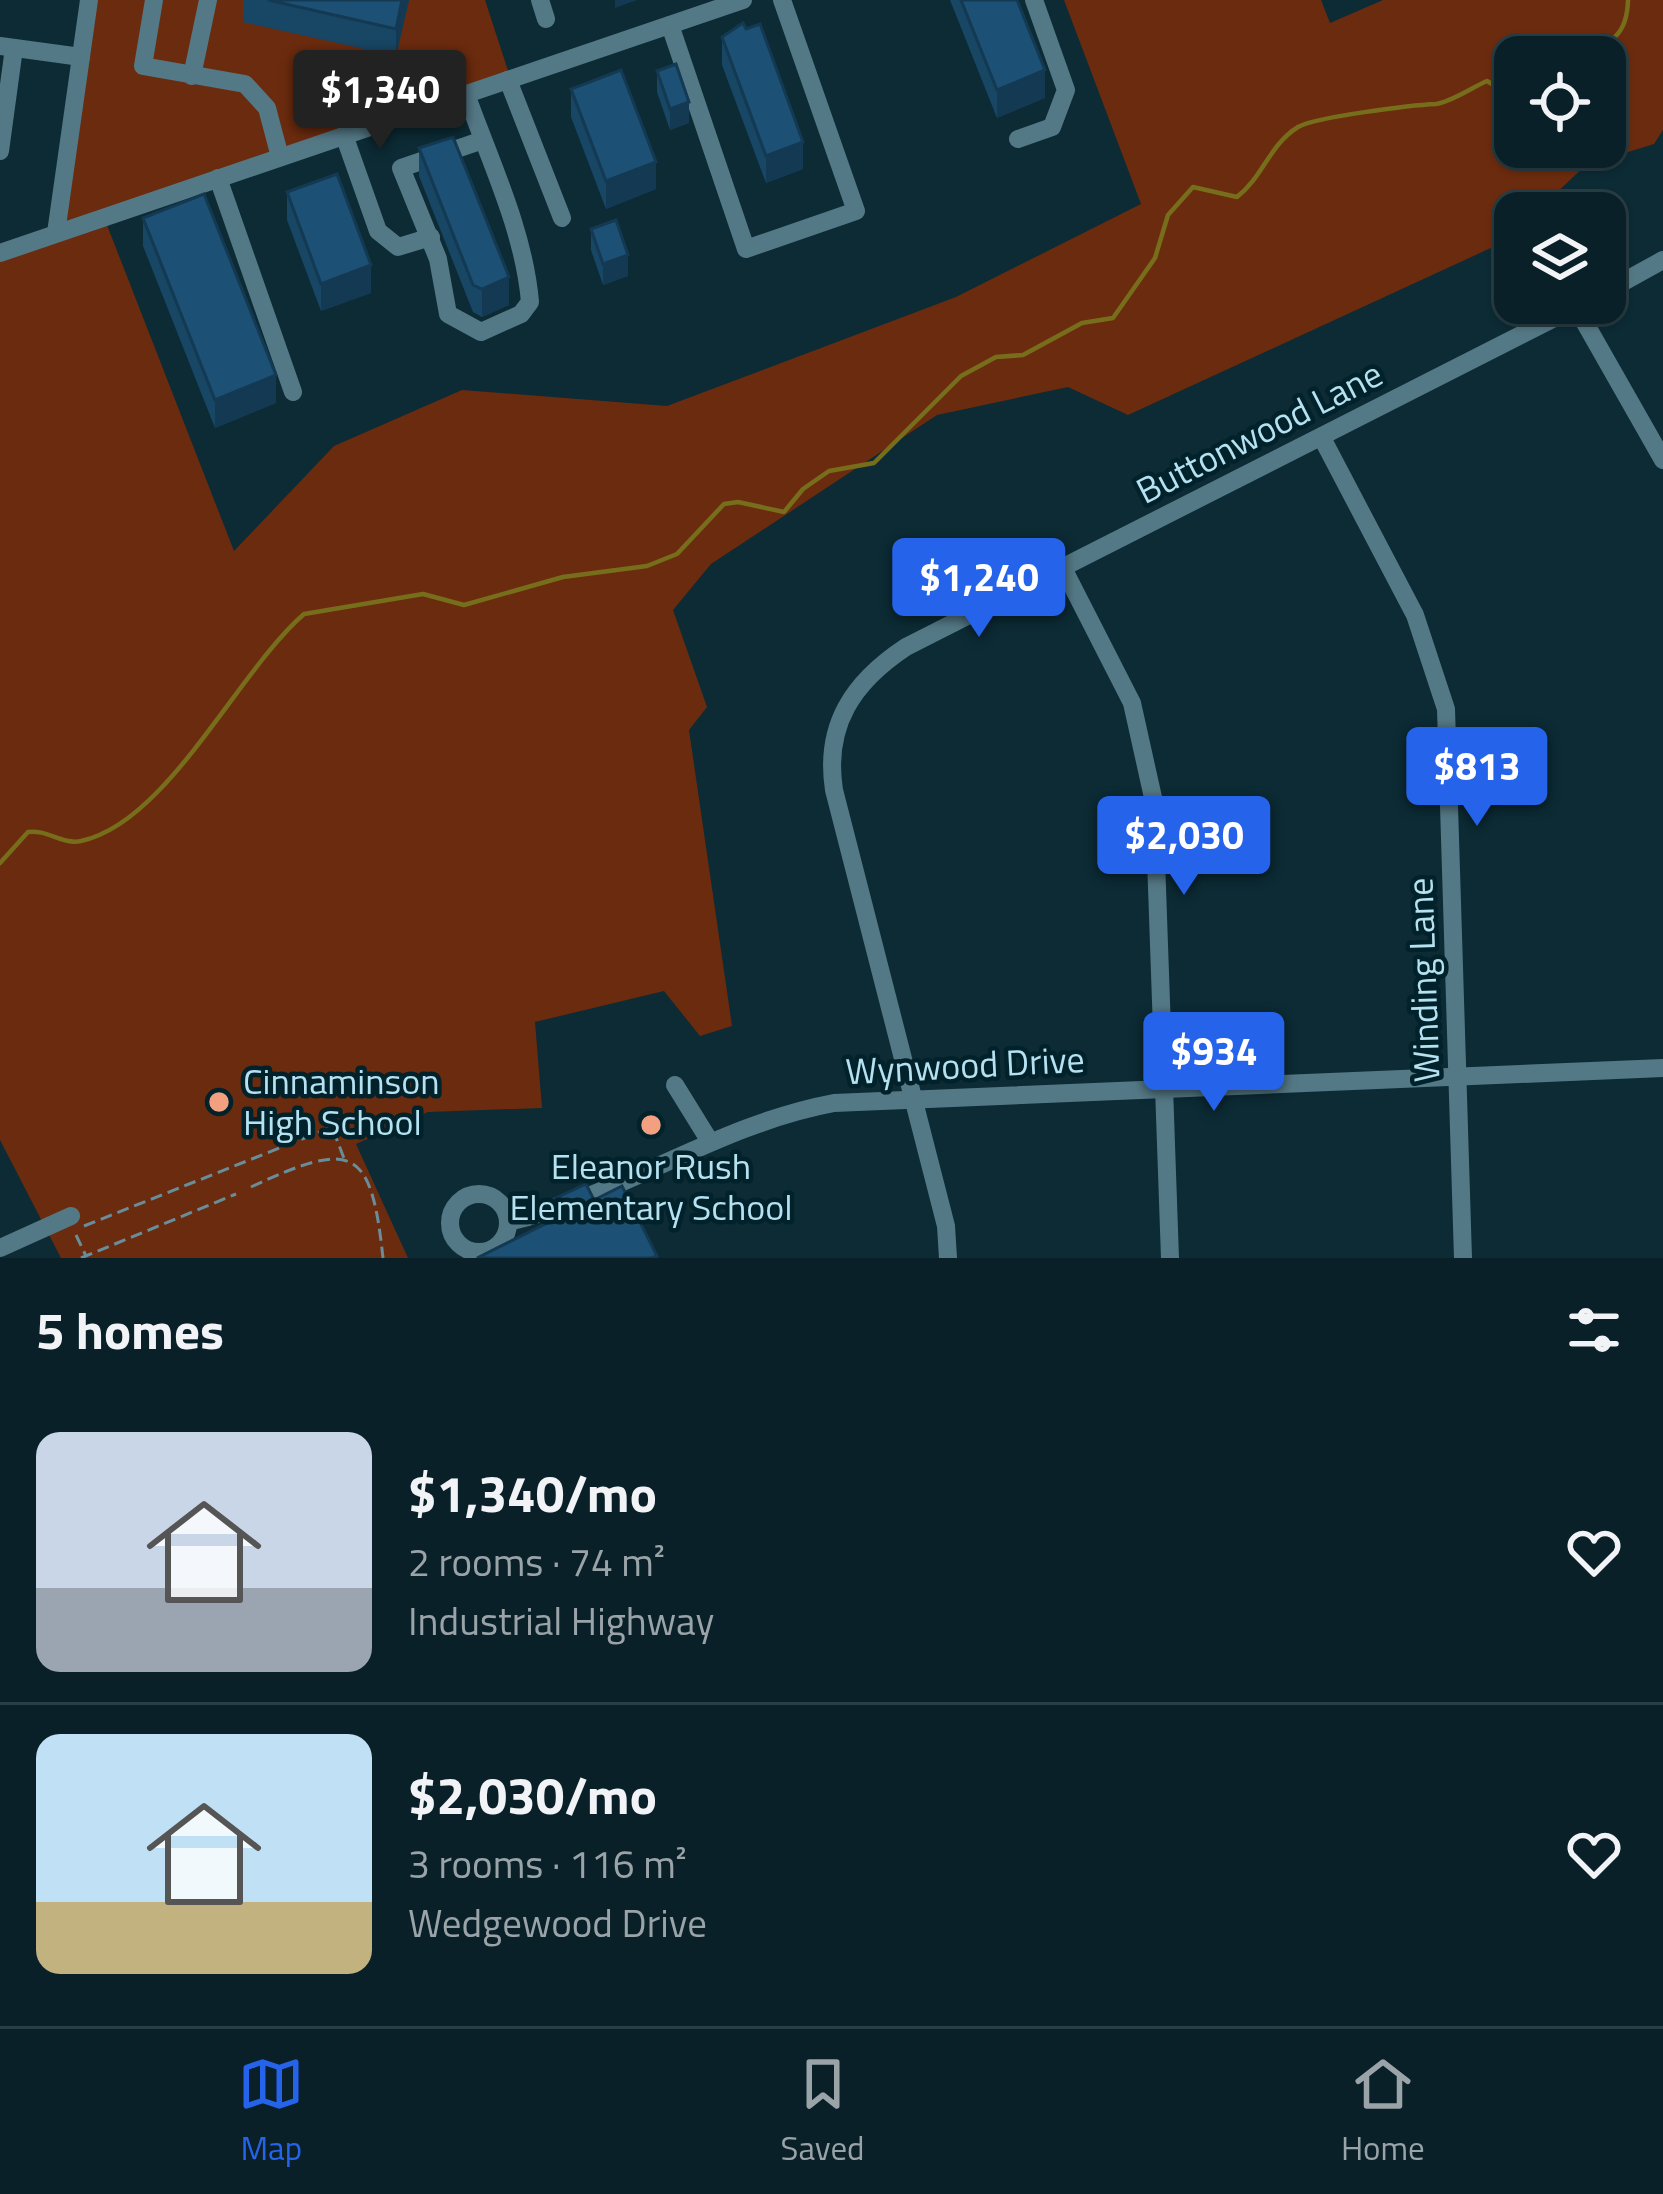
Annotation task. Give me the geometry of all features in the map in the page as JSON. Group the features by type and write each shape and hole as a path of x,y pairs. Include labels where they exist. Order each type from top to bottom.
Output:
{"street":[{"path":"56,233 89,0"},
{"path":"154,0 143,66 245,84 267,108 280,157"},
{"path":"192,76 208,0"},
{"path":"0,253 670,25 706,6 743,0"},
{"path":"670,25 746,249 856,211 782,0"},
{"path":"1018,139 1052,127 1066,90 1034,0"},
{"path":"0,151 7,47 80,57"},
{"path":"508,80 562,218"},
{"path":"466,94 483,140 518,241 530,302 521,314 482,332 448,314 431,237 401,168 483,140"},
{"path":"344,135 378,231 398,247 431,237"},
{"path":"218,178 293,392"},
{"path":"1626,280 1663,260"},
{"name":"Buttonwood Lane","path":"948,1258 946,1226 834,790 829,759 834,730 855,690 876,667 1543,324"},
{"path":"1590,324 1663,460"},
{"name":"Winding Lane","path":"1322,438 1415,615 1445,709 1463,1258"},
{"path":"1063,568 1132,703 1154,802 1168,1089 1170,1258"},
{"name":"Wynwood Drive","path":"508,1222 561,1210 759,1120 834,1103 1663,1068"},
{"path":"675,1085 709,1140"},
{"path":"0,1248 70,1216"}],"path":[{"path":"236,1193 84,1257 74,1231 332,1127 345,1161"},
{"path":"251,1187 318,1159 345,1161 366,1176 375,1192 383,1258"},
{"path":"103,1249 107,1258"}],"shaded area":[{"path":"86,0 485,0 513,86 107,225 234,551 334,446 462,390 667,406 956,297 1141,204 1064,0 1321,0 1330,23 1383,0 1663,0 1663,130 1654,144 1626,153 1626,36 1494,36 1494,168 1583,168 1557,192 1494,192 1494,247 1128,415 1068,387 937,415 711,564 673,610 707,707 689,730 732,1026 700,1036 664,991 535,1022 542,1108 428,1112 356,1144 408,1258 61,1258 0,1140 0,250 54,232"}],"building":[{"path":"268,0 402,0 396,29"},
{"path":"961,0 1017,0 1045,70 997,90"},
{"path":"743,23 746,29 760,24 803,142 766,156 722,37"},
{"path":"676,64 689,102 670,109 657,71"},
{"path":"621,70 656,162 606,181 571,89"},
{"path":"453,137 509,277 482,289 473,285 419,148"},
{"path":"337,174 371,265 321,284 287,192"},
{"path":"204,194 276,375 215,400 143,218"},
{"path":"616,220 628,255 603,264 591,229"},
{"path":"586,1184 594,1200 622,1186 657,1256 477,1258 549,1222 541,1205"}],"waterway":[{"path":"1615,36 1627,14 1628,0"},
{"path":"0,863 28,832 81,841 113,828 143,806 304,614 423,594 464,605 563,577 647,566 677,554 724,504 738,502 784,512 803,489 829,471 874,463 961,376 996,357 1023,355 1082,323 1113,318 1155,258 1168,215 1193,187 1237,197 1288,134 1308,123 1441,103 1487,81 1494,85"}],"place":[{"name":"Cinnaminson High School","path":"219,1102"},
{"name":"Eleanor Rush Elementary School","path":"651,1125"}]}
